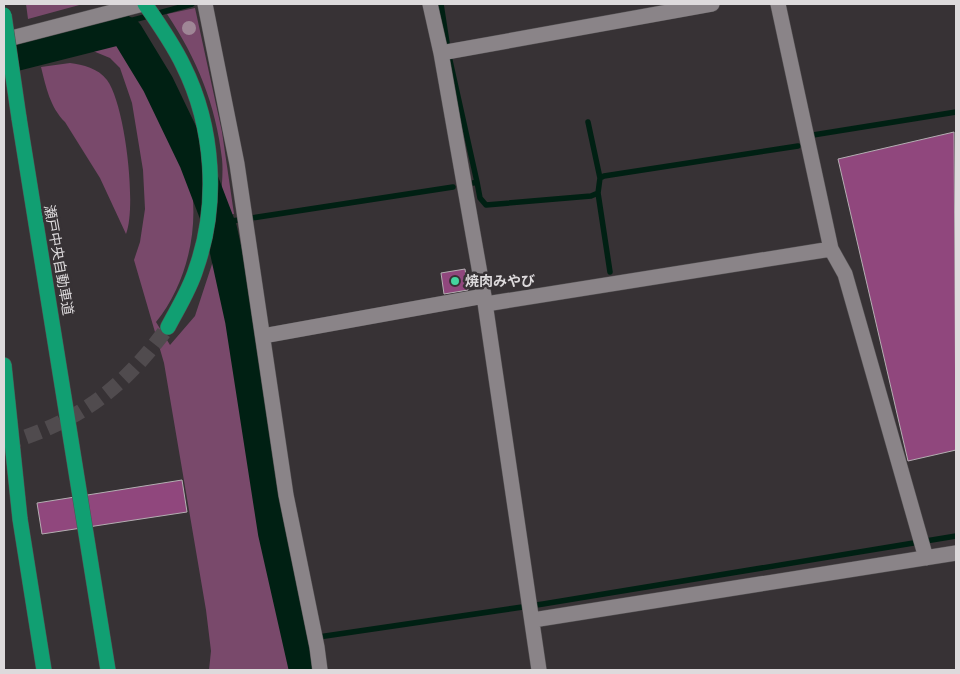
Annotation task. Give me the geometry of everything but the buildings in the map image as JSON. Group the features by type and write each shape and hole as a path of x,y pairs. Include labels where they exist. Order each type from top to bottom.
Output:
{"highway":[{"path":"144,4 183,65 194,89 206,135 210,187 209,214 196,270 168,327"},
{"name":"瀬戸中央自動車道","path":"4,15 108,670"},
{"path":"4,365 20,519 44,670"}],"street":[{"path":"4,40 144,4"},
{"path":"205,4 230,118 244,218 264,336 286,495 314,630 320,670"},
{"path":"430,4 446,52 532,610 539,670"},
{"path":"446,52 712,4"},
{"path":"778,4 831,249 845,274 925,555"},
{"path":"264,336 485,300 831,249"},
{"path":"532,610 925,555 956,553"}],"shaded area":[{"path":"26,4 83,4 28,19"},
{"path":"195,8 222,132 234,214 223,216 221,202 222,159 210,101 196,65 167,14"},
{"path":"105,41 118,41 130,54 188,169 193,212 189,252 184,271 176,289 156,322 170,345 195,316 217,249 235,332 266,533 286,632 298,670 209,670 211,651 206,610 164,363 134,260 140,242 145,209 143,170 132,103 120,68 110,58 93,51 69,50"},
{"path":"70,63 85,66 103,76 113,92 119,110 130,179 129,220 126,234 100,178 56,110 47,89 41,67"}],"waterway":[{"path":"119,29 126,22 192,4"},
{"path":"441,4 449,56 477,182"},
{"path":"4,58 119,29 127,33 158,84 195,161 221,229 241,320 274,533 305,670"},
{"path":"813,135 956,112"},
{"path":"588,122 600,178"},
{"path":"473,183 477,182 480,198 486,205 591,196 598,193 600,178 604,176 798,146"},
{"path":"219,223 453,187"},
{"path":"598,193 610,272"},
{"path":"298,640 543,604 956,536"}],"tunnel":[{"path":"4,444 54,425 96,401 133,369 168,327"}],"place":[{"name":"焼肉みやび","path":"455,281"}]}
